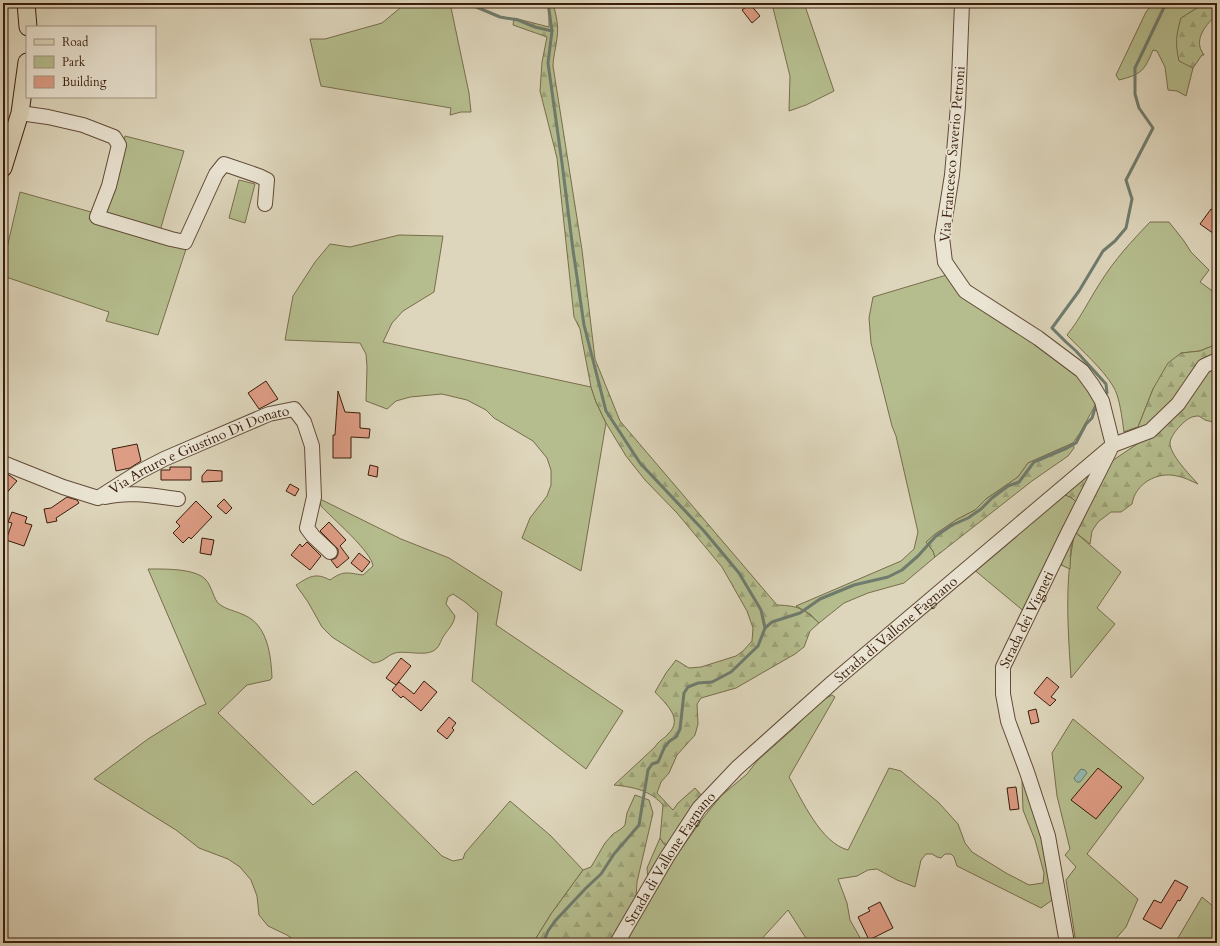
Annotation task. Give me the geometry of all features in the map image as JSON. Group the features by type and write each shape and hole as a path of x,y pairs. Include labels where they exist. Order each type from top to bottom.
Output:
{"main road":[{"path":"26,3 28,26"},
{"path":"3,168 20,113 26,69"}],"street":[{"name":"Via Francesco Saverio Petroni","path":"962,3 958,106 952,176 942,237 945,262 965,291 1038,338 1082,371 1102,401 1113,445"},
{"path":"20,113 48,117 83,125 114,136 119,145 109,186 97,217 185,242 216,174 224,164 267,180 265,204"},
{"name":"Strada di Vallone Fagnano","path":"618,943 667,857 699,808 738,768 833,682 1113,445 1150,431 1178,404 1204,366 1217,360"},
{"name":"Via Arturo e Giustino Di Donato","path":"3,463 63,487 98,498 139,472 164,459 269,414 294,409 304,422 312,446 314,497 307,528 313,536 330,552"},
{"name":"Strada dei Vigneti","path":"1067,943 1048,836 1008,721 1003,694 1003,667 1064,540 1113,445"},
{"path":"98,498 119,493 178,499"}],"green space":[{"path":"406,3 450,3 469,93 471,112 461,112 450,115 451,108 321,86 310,39 325,39 382,23"},
{"path":"547,3 553,3 557,20 558,34 553,66 582,250 595,359 620,421 777,605 796,607 809,614 819,623 810,631 804,647 795,654 736,688 701,698 697,704 698,724 695,735 677,755 669,773 661,782 657,793 673,810 678,803 695,788 704,798 670,847 664,844 660,838 663,805 653,796 641,790 614,785 655,747 672,728 674,717 672,712 655,692 666,673 676,660 689,668 701,667 736,656 752,641 753,628 747,611 722,567 677,513 645,480 626,456 606,423 591,387 580,329 574,317 557,158 540,91 542,62 547,37 513,25 514,18 549,27 549,10"},
{"path":"804,3 834,91 806,105 789,111 790,76 772,4"},
{"path":"1153,3 1205,3 1189,13 1187,64 1193,68 1186,96 1177,91 1168,90 1165,67 1157,51 1153,50 1147,63 1141,71 1133,76 1119,80 1116,75 1146,12"},
{"path":"1205,3 1217,3 1217,14 1207,25 1200,37 1200,48 1204,55 1202,55 1193,68 1179,61 1177,50 1178,30 1181,18"},
{"path":"125,136 184,151 160,231 102,216 118,174"},
{"path":"239,180 255,184 245,223 229,218"},
{"path":"20,192 91,212 89,219 187,246 158,335 106,321 109,312 3,276 3,265"},
{"path":"1150,222 1169,222 1191,252 1209,270 1200,282 1211,290 1217,292 1217,344 1200,351 1181,353 1153,389 1138,427 1124,432 1119,402 1113,386 1098,366 1067,335 1111,266"},
{"path":"399,235 443,236 434,292 403,311 392,323 383,342 591,387 606,423 581,571 522,538 530,518 547,496 551,485 551,470 547,458 533,441 494,418 486,410 467,400 442,394 410,397 396,401 387,409 366,401 366,354 360,343 285,340 293,296 315,262 330,244 350,247"},
{"path":"950,274 1081,374 1098,400 1073,443 1028,463 1018,477 986,499 975,510 956,520 930,548 935,557 904,583 868,593 844,603 819,623 810,614 796,606 901,561 914,549 918,532 896,436 892,426 871,343 869,318 873,297"},
{"path":"1217,344 1217,357 1176,403 1138,432 1124,432 1138,427 1153,389 1168,363 1181,353 1200,351"},
{"path":"1217,362 1217,423 1205,420 1199,416 1191,418 1177,429 1170,442 1176,458 1198,484 1182,477 1169,475 1155,477 1148,481 1137,490 1132,504 1121,512 1111,512 1098,522 1092,531 1090,544 1075,532 1071,548 1070,569 1061,565 1060,544 1077,503 1072,498 1061,493 1152,434 1205,367"},
{"path":"1073,443 1074,448 1068,456 1032,481 935,557 933,551 926,542 935,534 956,520 975,510 986,499 1018,477 1028,463"},
{"path":"1061,493 1072,498 1077,503 1026,613 972,568"},
{"path":"318,498 401,539 449,558 502,592 496,625 623,711 586,769 472,681 478,613 453,594 448,597 446,604 455,616 453,622 438,647 428,653 400,652 373,663 332,637 322,627 308,602 296,585 312,576 320,576 330,580 342,573 363,575 373,566 366,552 321,506"},
{"path":"1075,532 1121,572 1097,608 1115,624 1071,678 1068,623 1068,586 1069,568"},
{"path":"148,569 187,571 201,576 208,583 219,604 225,608 244,615 258,626 267,642 271,660 272,678 270,680 247,685 218,713 313,805 356,771 442,856 453,861 463,859 465,853 510,801 551,836 583,870 551,914 533,943 298,943 287,935 268,926 259,915 257,896 251,880 240,867 228,859 199,848 176,830 94,779 148,739 206,704"},
{"path":"832,695 835,697 789,777 813,820 829,839 838,846 848,850 889,768 901,771 939,803 958,824 965,843 972,852 1029,885 1043,883 1044,873 1035,840 1023,810 1022,782 1025,776 1034,807 1055,898 1041,908 957,866 954,857 951,854 945,854 941,858 932,854 926,854 921,860 915,887 897,880 877,869 868,870 857,876 838,879 847,903 850,920 863,943 809,943 788,910 758,943 747,943 727,939 720,943 618,943 667,869 703,818 721,796 747,774 757,761 794,728 821,701"},
{"path":"1073,719 1144,778 1087,854 1138,899 1126,927 1112,943 1076,943 1066,880 1076,867 1065,855 1070,849 1057,796 1052,753"},
{"path":"635,795 649,800 653,813 637,882 636,897 613,943 533,943 551,914 583,870 591,867 605,843 613,834 625,825 627,813"},
{"path":"660,838 664,844 670,847 648,881 647,868"},
{"path":"1202,897 1214,907 1217,903 1217,943 1175,943"}],"water":[{"path":"1081,769 1085,770 1087,773 1080,782 1077,782 1074,778"}],"building":[{"path":"750,4 760,16 752,23 742,10"},
{"path":"1211,209 1217,213 1217,236 1200,224"},
{"path":"266,381 278,399 259,409 248,393"},
{"path":"338,391 345,412 360,413 360,428 370,429 369,438 351,437 351,458 333,458 333,435 335,435"},
{"path":"137,444 141,461 130,468 116,471 112,449"},
{"path":"370,465 378,467 377,477 368,475"},
{"path":"170,467 191,467 191,480 161,480 161,470 170,470"},
{"path":"207,470 222,471 222,481 202,482 202,476"},
{"path":"3,472 17,481 3,497"},
{"path":"290,484 299,489 295,496 286,491"},
{"path":"67,497 77,500 79,503 56,518 57,521 47,523 44,509 51,508"},
{"path":"224,499 232,508 226,514 217,506"},
{"path":"196,501 212,517 191,539 189,537 183,543 173,533 180,526 176,522"},
{"path":"12,512 27,517 25,523 32,525 24,546 6,540 12,523 8,522"},
{"path":"329,522 346,540 340,546 349,558 337,568 331,560 336,558 338,549 320,531"},
{"path":"202,538 214,540 211,555 200,553"},
{"path":"307,542 321,556 310,570 291,555 300,544 302,547"},
{"path":"359,553 370,562 362,572 351,563"},
{"path":"401,658 411,666 396,685 386,678"},
{"path":"1047,677 1059,687 1051,697 1056,700 1050,706 1034,693"},
{"path":"424,681 437,692 421,711 403,696 401,698 392,690 399,682 414,694"},
{"path":"1036,709 1039,722 1031,724 1028,711"},
{"path":"449,717 456,723 452,728 454,730 447,739 437,731"},
{"path":"1098,768 1122,787 1096,819 1071,800"},
{"path":"1016,787 1019,809 1010,810 1007,788"},
{"path":"1175,880 1188,887 1180,901 1178,900 1161,929 1143,919 1154,900 1161,903"},
{"path":"880,902 893,928 869,940 858,917 870,911 868,908"}],"waterway":[{"path":"467,3 500,17 518,20 535,27 552,31"},
{"path":"548,3 552,31 548,63 573,250 584,325 606,411 640,463 704,531 739,573 761,610 765,628"},
{"path":"1107,393 1106,384 1076,351 1052,328 1079,291 1103,251 1115,241 1126,228 1132,199 1126,180 1153,128 1139,108 1135,94 1135,68 1166,3"},
{"path":"543,943 548,931 555,921 601,874 614,854 639,825 648,770 652,764 658,762 666,745 676,737 680,729 684,693 688,687 698,683 712,682 731,672 758,646 765,628 772,622 800,613 820,599 854,585 888,577 902,570 918,556 936,536 952,525 968,518 981,509 992,498 1008,486 1019,482 1034,462 1076,443 1086,424 1092,418 1096,405"}]}
